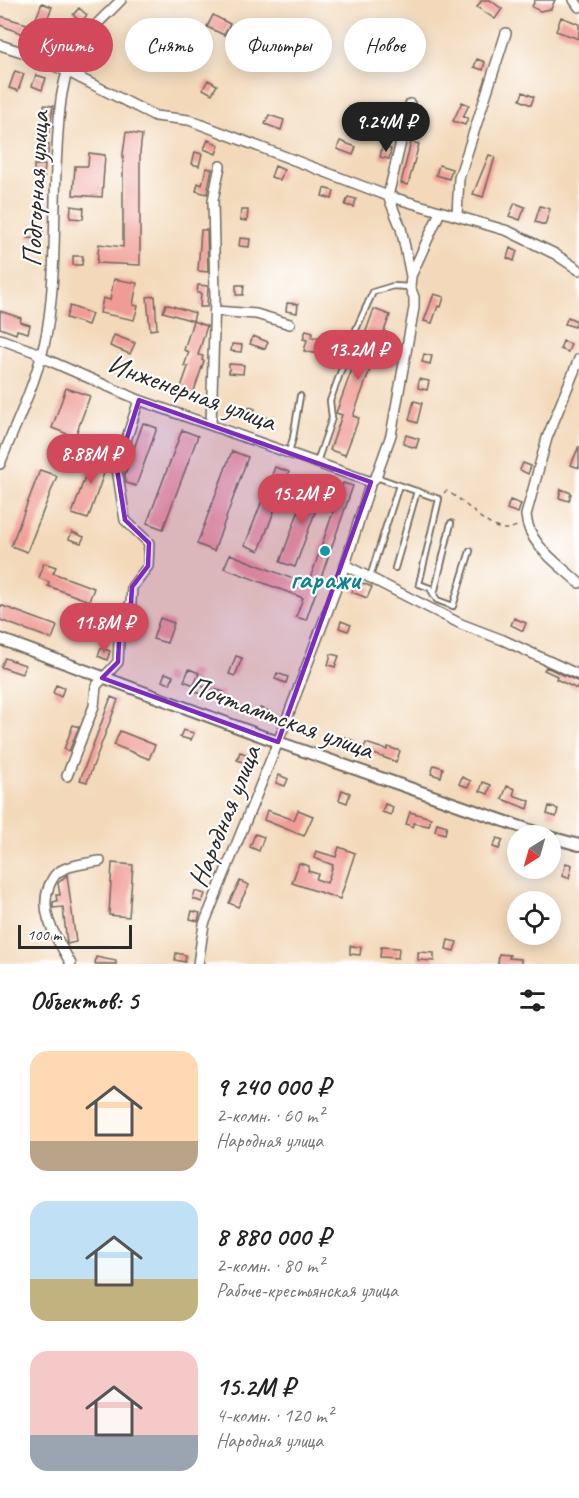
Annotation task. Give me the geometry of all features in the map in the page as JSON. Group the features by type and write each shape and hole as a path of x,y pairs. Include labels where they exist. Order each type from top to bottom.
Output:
{"street":[{"name":"Подгорная улица","path":"104,18 121,0"},
{"path":"574,0 579,7"},
{"path":"457,215 459,178 506,33"},
{"path":"0,45 18,51"},
{"name":"Подгорная улица","path":"0,464 42,357 53,277 58,124 66,72"},
{"path":"68,72 155,116 189,120 388,196 508,231 555,254 579,270"},
{"path":"388,196 410,104"},
{"path":"211,424 215,311 213,200 220,166"},
{"name":"Народная улица","path":"198,964 204,924 278,742 392,435 407,356 414,297 410,287 411,276 401,228 388,196"},
{"name":"Народная улица","path":"411,276 441,212"},
{"path":"215,311 256,314 290,324"},
{"name":"Инженерная улица","path":"0,339 35,352 139,400 317,462 374,479"},
{"path":"579,359 547,438 526,515 526,523 540,548 579,583"},
{"path":"67,776 94,706 96,686 118,662 120,621 131,603 132,587 148,566 149,543 125,520 117,469 139,400"},
{"path":"345,565 461,624 503,640 579,675"},
{"name":"Почтамтская улица","path":"0,639 278,742 517,825"},
{"name":"Почтамтская улица","path":"561,840 579,845"},
{"path":"71,964 48,920 45,906 47,892 53,875 64,868 100,861"}],"lane":[{"path":"317,462 332,418 330,401 357,327 374,292 393,286 410,287"},
{"path":"289,452 300,396"},
{"path":"374,479 439,499 419,584 430,588 437,600 453,606 470,551"},
{"path":"370,578 399,485"},
{"path":"395,568 417,491"},
{"path":"434,594 451,523"}],"path":[{"path":"439,499 446,491 457,495 482,520 504,530 526,523"}],"highlighted area":[{"path":"139,400 371,482 278,742 102,678 118,662 120,621 131,603 132,587 148,566 149,543 125,520 117,469"}],"building":[{"path":"482,0 490,0 502,9 495,19 477,7"},
{"path":"535,0 555,0 551,9 540,11 532,7"},
{"path":"42,3 52,7 48,18 36,18"},
{"path":"79,8 87,15 84,18 76,18 73,15"},
{"path":"213,15 225,21 224,35 213,30"},
{"path":"0,16 18,21 18,32 0,25"},
{"path":"561,17 579,24 579,39 556,31"},
{"path":"477,59 485,62 483,70 474,67"},
{"path":"15,71 24,74 18,91 9,88"},
{"path":"36,75 46,78 42,90 32,86"},
{"path":"208,80 217,85 212,94 203,89"},
{"path":"523,92 534,97 531,105 520,100"},
{"path":"462,102 469,105 463,117 468,118 465,125 453,121"},
{"path":"44,105 53,106 49,132 41,131"},
{"path":"269,115 284,120 281,130 265,124"},
{"path":"126,132 142,135 140,265 97,263 99,244 123,247 123,154"},
{"path":"208,140 219,145 216,154 204,149"},
{"path":"340,141 356,147 353,155 337,149"},
{"path":"411,142 419,144 408,185 401,183"},
{"path":"39,143 49,144 48,154 38,153"},
{"path":"382,147 391,149 389,159 380,157"},
{"path":"195,152 202,154 199,166 192,164"},
{"path":"89,153 105,155 102,197 73,195 75,166 88,166"},
{"path":"489,155 495,157 483,197 473,194"},
{"path":"34,165 45,165 44,178 34,178"},
{"path":"439,165 452,169 449,179 436,175"},
{"path":"275,166 284,170 280,180 271,177"},
{"path":"206,168 212,169 207,194 196,191 198,183 202,185"},
{"path":"324,188 334,191 332,199 322,196"},
{"path":"348,197 356,199 354,207 345,205"},
{"path":"515,203 525,207 520,220 509,216"},
{"path":"71,206 84,208 83,219 70,218"},
{"path":"540,206 550,209 545,225 535,222"},
{"path":"241,210 248,210 247,221 240,220"},
{"path":"29,229 43,231 42,239 28,238"},
{"path":"201,230 207,230 208,272 198,271"},
{"path":"240,238 250,239 249,247 239,246"},
{"path":"510,248 517,251 514,261 507,258"},
{"path":"73,256 83,256 82,265 73,265"},
{"path":"114,279 137,283 133,305 138,306 134,320 100,313 103,298 110,300"},
{"path":"198,285 208,286 207,307 200,307 201,293 197,293"},
{"path":"236,285 244,285 243,295 236,295"},
{"path":"434,294 444,297 432,323 424,321"},
{"path":"155,296 157,329 150,330 147,297"},
{"path":"287,303 298,304 297,313 286,311"},
{"path":"166,304 195,313 193,321 163,312"},
{"path":"70,306 92,314 88,325 66,318"},
{"path":"374,309 390,315 353,416 359,418 345,455 330,450 342,415 336,413"},
{"path":"0,311 21,318 20,322 30,325 28,333 17,330 16,334 0,328"},
{"path":"568,317 577,321 575,327 565,324"},
{"path":"193,321 207,326 198,355 203,356 204,361 192,397 179,393 188,367 184,366 189,352 184,350"},
{"path":"306,330 313,332 311,337 328,338 327,353 304,351 307,340 303,339"},
{"path":"114,335 135,343 130,354 110,346"},
{"path":"253,336 268,342 265,349 250,344"},
{"path":"563,341 571,344 568,352 560,349"},
{"path":"232,344 242,345 241,352 231,351"},
{"path":"424,354 432,356 430,364 422,362"},
{"path":"229,364 244,365 243,374 229,373"},
{"path":"419,379 429,381 427,390 418,388"},
{"path":"66,388 90,396 75,437 52,428"},
{"path":"414,401 422,403 417,423 409,420"},
{"path":"249,407 255,409 254,413 266,417 263,427 245,418"},
{"path":"143,423 157,428 136,486 126,483 125,474"},
{"path":"182,430 198,436 163,529 147,523"},
{"path":"406,435 419,439 416,448 403,444"},
{"path":"579,446 579,468 571,465"},
{"path":"94,451 110,456 88,519 72,514"},
{"path":"232,451 248,457 214,551 197,544"},
{"path":"523,463 531,466 528,474 520,470"},
{"path":"275,467 289,472 259,551 245,545"},
{"path":"40,470 57,476 27,552 11,546"},
{"path":"309,482 324,488 295,567 280,562"},
{"path":"343,483 353,486 306,620 296,617 303,598 224,568 230,554 308,585"},
{"path":"561,489 571,493 569,501 559,498"},
{"path":"510,500 521,504 518,513 507,509"},
{"path":"72,532 84,537 81,543 69,539"},
{"path":"44,563 56,567 53,573 94,588 89,601 48,586 49,582 39,578"},
{"path":"357,581 372,587 367,598 352,592"},
{"path":"0,605 57,626 52,639 0,620"},
{"path":"160,618 174,623 167,643 153,639"},
{"path":"514,618 526,623 523,631 511,625"},
{"path":"341,621 351,625 348,631 339,628"},
{"path":"101,648 110,651 107,660 98,656"},
{"path":"331,654 339,656 335,667 328,665"},
{"path":"236,656 242,658 235,676 229,674"},
{"path":"5,658 25,665 22,674 1,667"},
{"path":"546,667 579,682 577,689 556,679 557,676 544,670"},
{"path":"189,669 199,673 194,685 184,681"},
{"path":"165,673 173,676 170,684 162,681"},
{"path":"277,673 288,677 286,683 275,679"},
{"path":"56,685 64,688 61,697 53,693"},
{"path":"199,685 217,692 217,690 224,692 221,701 196,692"},
{"path":"111,697 118,700 87,782 80,780"},
{"path":"260,708 271,712 268,719 257,715"},
{"path":"73,725 79,727 69,751 64,749"},
{"path":"183,730 194,733 191,740 180,737"},
{"path":"120,731 155,745 149,759 114,745"},
{"path":"344,737 354,741 351,747 342,744"},
{"path":"366,743 387,750 388,747 400,751 396,762 363,750"},
{"path":"240,752 252,756 249,764 237,760"},
{"path":"434,765 443,768 441,777 431,774"},
{"path":"279,775 288,779 285,786 276,783"},
{"path":"462,777 471,781 468,787 459,784"},
{"path":"483,782 491,785 488,794 480,791"},
{"path":"507,786 515,789 513,795 530,801 528,809 502,799"},
{"path":"342,790 350,793 347,803 339,800"},
{"path":"385,804 393,807 391,815 382,812"},
{"path":"549,806 558,809 556,817 547,814"},
{"path":"267,810 294,820 298,810 313,816 304,836 264,820"},
{"path":"410,812 431,818 429,826 414,823 413,827 406,824"},
{"path":"437,823 447,826 445,834 435,831"},
{"path":"255,834 264,837 259,851 250,847"},
{"path":"497,838 503,840 499,849 493,847"},
{"path":"339,847 355,853 340,899 292,883 299,863 309,866 308,871 318,874 316,879 327,883 333,865 314,858 316,851 336,857"},
{"path":"112,863 133,865 129,917 109,915"},
{"path":"566,863 572,865 569,878 562,876"},
{"path":"67,875 76,942 67,944 63,907 53,908 53,902 57,901 56,895 60,895 58,883"},
{"path":"240,881 249,885 238,907 229,903"},
{"path":"195,891 205,894 202,902 193,899"},
{"path":"192,911 200,913 198,921 190,919"},
{"path":"448,940 457,942 454,951 446,949"},
{"path":"350,946 361,947 360,955 350,954"},
{"path":"381,947 399,948 398,958 380,957"},
{"path":"418,952 434,953 434,961 418,960"},
{"path":"176,953 186,955 185,962 175,960"},
{"path":"499,954 521,959 521,964 498,964"},
{"path":"96,957 116,961 116,964 95,964"}],"place":[{"name":"гаражи","path":"325,551"}]}
